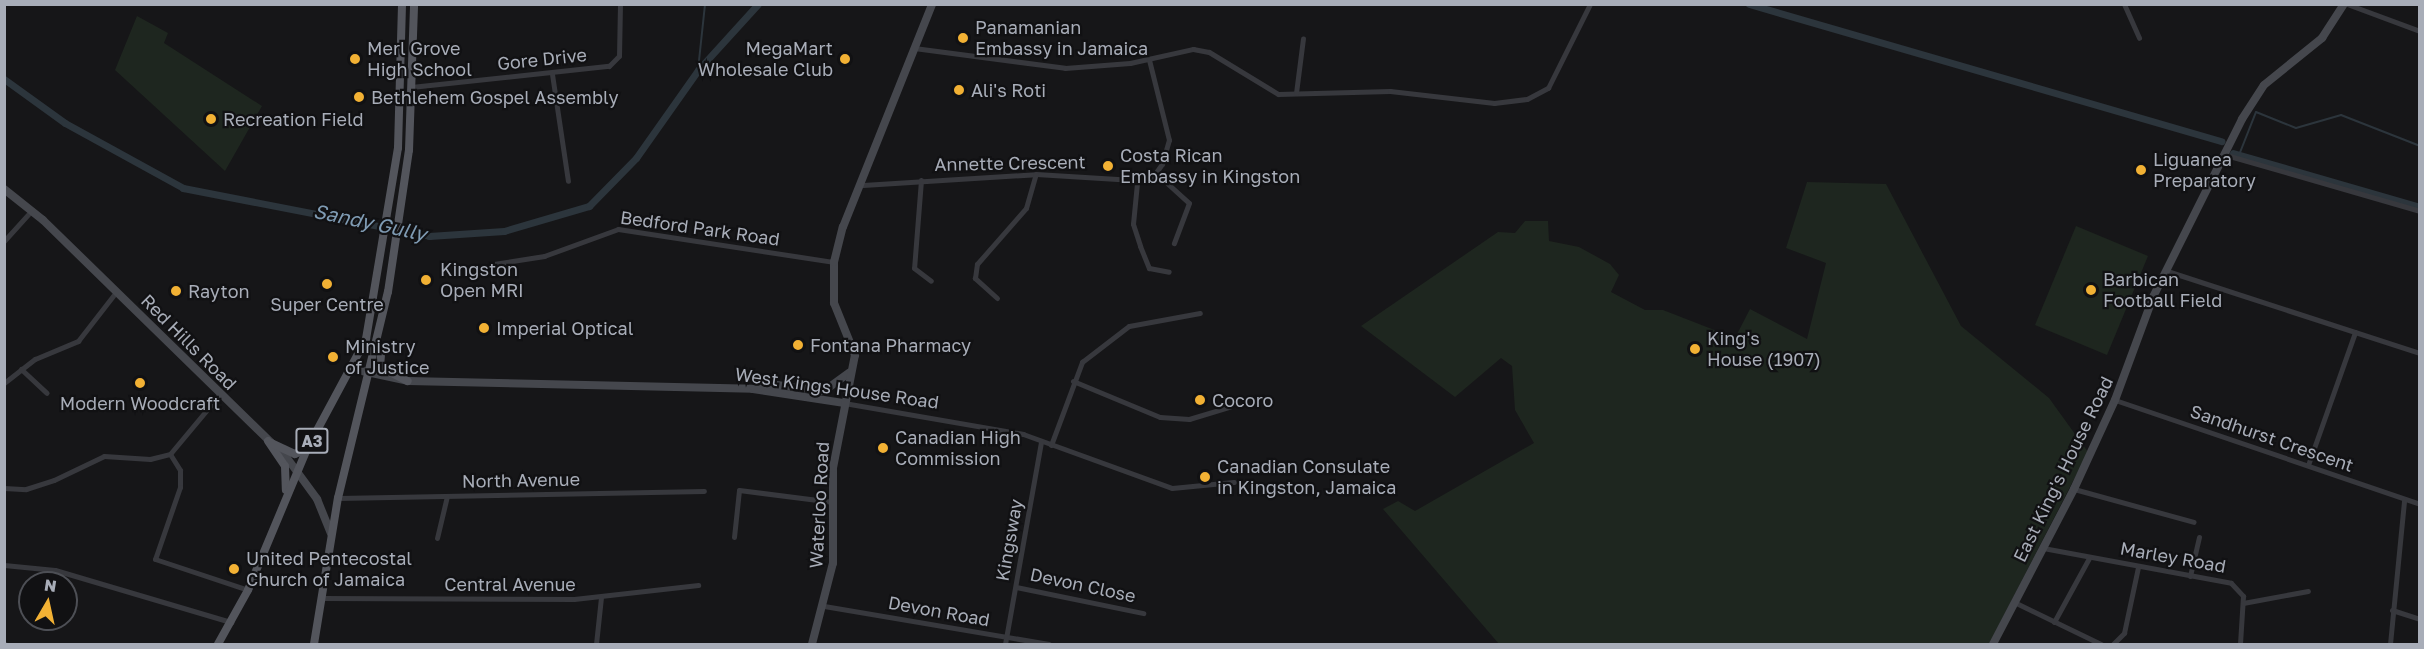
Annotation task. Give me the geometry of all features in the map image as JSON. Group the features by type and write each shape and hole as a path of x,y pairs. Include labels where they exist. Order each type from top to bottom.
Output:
{"main road":[{"name":"A3","path":"218,645 248,590 281,517 307,449 353,369 371,318 400,124 402,4"},
{"name":"A3","path":"314,645 338,498 372,374 386,302 400,207 411,87 414,4"},
{"name":"Waterloo Road","path":"812,645 824,606 833,563 833,502 843,403 854,346 834,303 834,262 932,4"},
{"name":"East King's House Road","path":"1993,645 2074,489 2115,400 2167,271 2233,140 2264,85 2322,38 2346,4"},
{"name":"Red Hills Road","path":"4,189 32,210 268,441 317,499 331,533"},
{"path":"386,302 380,367 408,381"},
{"name":"West Kings House Road","path":"353,369 408,381 753,389 843,403"},
{"path":"753,389 769,384 824,391 851,371"},
{"path":"268,441 295,454 307,449"},
{"path":"268,441 287,479 281,517"}],"street":[{"name":"Gore Drive","path":"411,87 552,74 615,63 620,4"},
{"path":"914,48 1056,68 1149,60 1193,49 1209,52 1271,92 1390,91 1461,103 1527,99 1555,78 1590,4"},
{"path":"2124,4 2139,38"},
{"path":"2346,4 2420,31"},
{"path":"1296,93 1303,38"},
{"path":"1149,60 1169,140 1157,174 1189,203 1174,243"},
{"path":"552,74 568,181"},
{"path":"2226,154 2420,211"},
{"path":"997,298 975,278 977,264 1030,203 1036,174"},
{"name":"Annette Crescent","path":"863,185 1036,174 1137,183 1157,174"},
{"path":"921,180 914,268 932,281"},
{"path":"1137,183 1132,224 1149,268 1169,272"},
{"path":"4,242 32,210"},
{"name":"Bedford Park Road","path":"494,264 544,256 618,229 834,262"},
{"path":"2167,271 2420,353"},
{"path":"4,383 21,369 78,341 116,292"},
{"path":"1051,445 1082,362 1129,326 1200,313"},
{"path":"2308,465 2355,332"},
{"path":"21,369 47,393"},
{"path":"1073,381 1160,417 1189,419 1230,406"},
{"path":"4,488 26,489 54,480 104,456 150,459 170,454 220,394"},
{"name":"Sandhurst Crescent","path":"2115,400 2420,504"},
{"name":"West Kings House Road","path":"843,403 941,417 1041,441 1172,488 1234,482"},
{"name":"Kingsway","path":"1006,641 1041,441"},
{"path":"170,454 180,470 180,487 155,559 248,590"},
{"path":"2074,489 2194,522"},
{"path":"734,537 739,490 833,502"},
{"name":"North Avenue","path":"338,498 704,491"},
{"path":"437,538 447,496"},
{"path":"2390,645 2404,500"},
{"path":"2190,576 2199,537"},
{"name":"Marley Road","path":"2043,548 2231,582 2243,603"},
{"path":"2054,622 2089,558"},
{"path":"4,565 55,570 231,622"},
{"path":"2113,645 2124,633 2138,567"},
{"name":"Central Avenue","path":"322,598 601,597 698,585"},
{"name":"Devon Close","path":"1016,586 1143,613"},
{"path":"2240,645 2243,603 2308,591"},
{"path":"596,645 601,597"},
{"path":"2014,602 2101,645"},
{"name":"Devon Road","path":"824,606 1006,641 1049,645"},
{"path":"2392,610 2420,619"}],"shaded area":[{"name":"Recreation Field","path":"137,16 168,33 164,43 262,106 225,171 115,70"},
{"path":"1807,182 1886,184 1961,326 2049,398 2088,452 1989,644 1499,644 1383,509 1398,501 1415,511 1534,443 1515,410 1512,366 1501,358 1455,397 1361,326 1498,232 1515,233 1525,221 1548,221 1549,241 1579,247 1610,264 1619,275 1611,292 1645,310 1663,310 1735,338 1750,309 1807,339 1826,263 1786,248"},
{"name":"Barbican Football Field","path":"2076,226 2148,256 2107,355 2035,325"}],"waterway":[{"name":"Sandy Gully","path":"698,70 705,4"},
{"name":"Sandy Gully","path":"4,79 65,123 183,188 429,236 504,231 589,206 636,158 698,70 758,4"},
{"path":"1749,4 2222,141"},
{"path":"2239,155 2256,112 2296,128 2341,115 2420,146"},
{"path":"2233,153 2420,207"}],"place":[{"name":"Panamanian Embassy in Jamaica","path":"963,38"},
{"name":"Merl Grove High School","path":"355,59"},
{"name":"MegaMart Wholesale Club","path":"845,59"},
{"name":"Ali's Roti","path":"959,90"},
{"name":"Bethlehem Gospel Assembly","path":"359,97"},
{"name":"Recreation Field","path":"211,119"},
{"name":"Costa Rican Embassy in Kingston","path":"1108,166"},
{"name":"Liguanea Preparatory","path":"2141,170"},
{"name":"Kingston Open MRI","path":"426,280"},
{"name":"Super Centre","path":"327,284"},
{"name":"Barbican Football Field","path":"2091,290"},
{"name":"Rayton","path":"176,291"},
{"name":"Imperial Optical","path":"484,328"},
{"name":"Fontana Pharmacy","path":"798,345"},
{"name":"King's House (1907)","path":"1695,349"},
{"name":"Ministry of Justice","path":"333,357"},
{"name":"Modern Woodcraft","path":"140,383"},
{"name":"Cocoro","path":"1200,400"},
{"name":"Canadian High Commission","path":"883,448"},
{"name":"Canadian Consulate in Kingston, Jamaica","path":"1205,477"},
{"name":"United Pentecostal Church of Jamaica","path":"234,569"}]}
